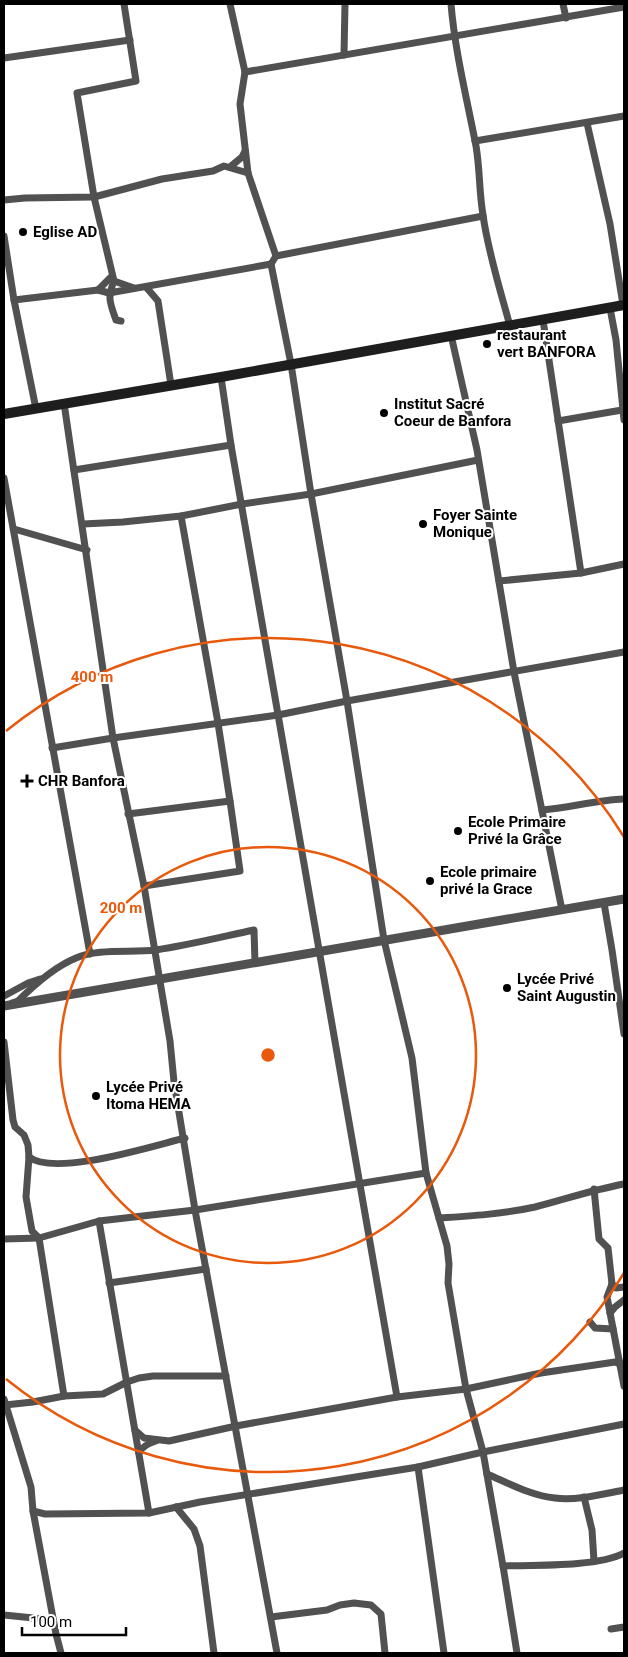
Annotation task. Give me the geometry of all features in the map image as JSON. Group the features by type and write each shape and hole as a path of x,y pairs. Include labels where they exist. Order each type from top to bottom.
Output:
{"main road":[{"path":"4,414 624,305"}],"street":[{"path":"121,321 116,320 111,305 109,293 113,278 94,198 77,92 136,81 124,4"},
{"path":"230,4 244,72 240,104 248,173 276,256"},
{"path":"344,4 344,55"},
{"path":"451,4 454,37 475,141 483,216 496,276 510,326"},
{"path":"563,4 566,18"},
{"path":"244,72 624,7"},
{"path":"4,58 130,40"},
{"path":"475,141 624,116"},
{"path":"587,123 610,224 624,305"},
{"path":"230,167 242,157 245,150"},
{"path":"4,200 25,198 94,198 162,179 213,171 224,166 248,173"},
{"path":"483,216 276,256 271,264 291,364 310,494 347,701 384,940 412,1058 426,1173 447,1246 449,1264 448,1283 466,1388 487,1474 517,1653"},
{"path":"4,236 6,268 36,409"},
{"path":"14,300 98,290 109,293 271,264"},
{"path":"113,278 136,289"},
{"path":"98,290 113,278"},
{"path":"160,283 158,301 171,385"},
{"path":"146,287 158,301"},
{"path":"610,308 616,340 624,420"},
{"path":"543,320 582,573"},
{"path":"451,335 478,460 514,672 562,910"},
{"path":"221,377 231,445 396,1397"},
{"path":"64,403 113,738 144,886 170,1041 174,1082 195,1210 277,1653"},
{"path":"558,421 622,410"},
{"path":"74,470 231,445"},
{"path":"83,524 181,516 242,504 310,494 478,460"},
{"path":"4,478 90,954"},
{"path":"144,886 240,871 218,723 181,516"},
{"path":"14,528 87,550"},
{"path":"499,581 582,573 624,564"},
{"path":"52,748 278,714 624,652"},
{"path":"542,810 607,799 624,799"},
{"path":"128,814 230,801"},
{"path":"4,1006 624,899"},
{"path":"604,903 624,1034"},
{"path":"4,1006 18,1001 45,977 76,957 90,954 155,950 254,930 255,962"},
{"path":"4,996 28,983 45,977"},
{"path":"4,1042 13,1120 15,1127 24,1135 28,1145 26,1197 32,1231 39,1238 64,1396"},
{"path":"29,1157 39,1163 84,1163 184,1138"},
{"path":"4,1239 39,1238 99,1221 195,1210 426,1173"},
{"path":"439,1218 487,1215 534,1207 594,1189 624,1184"},
{"path":"594,1189 599,1239 608,1248 612,1284 607,1297 622,1363 624,1386"},
{"path":"99,1221 149,1513"},
{"path":"110,1283 206,1269"},
{"path":"612,1284 616,1288 624,1287"},
{"path":"610,1312 624,1300"},
{"path":"590,1322 595,1328 613,1329"},
{"path":"135,1430 144,1438 156,1440 182,1438 236,1426 396,1397 466,1388 541,1373 615,1362 622,1363"},
{"path":"61,1653 33,1511 31,1487 5,1407 64,1396 104,1394 139,1378 165,1375 184,1377 226,1376"},
{"path":"33,1511 45,1514 149,1513 248,1494 418,1466 624,1424"},
{"path":"139,1453 140,1449 156,1440"},
{"path":"418,1466 444,1653"},
{"path":"487,1474 523,1490 556,1498 584,1497 624,1490"},
{"path":"584,1497 592,1530 594,1561"},
{"path":"176,1507 194,1529 200,1546 214,1653"},
{"path":"503,1566 594,1561 615,1558 624,1553"},
{"path":"271,1617 327,1610 340,1605 354,1603 371,1605 381,1614 385,1653"},
{"path":"4,1615 53,1620"},
{"path":"611,1629 624,1627"}],"place":[{"name":"Eglise AD","path":"23,232"},
{"name":"restaurant vert BANFORA","path":"487,344"},
{"name":"Institut Sacré Coeur de Banfora","path":"384,413"},
{"name":"Foyer Sainte Monique","path":"423,524"},
{"name":"CHR Banfora","path":"27,781"},
{"name":"Ecole Primaire Privé la Grâce","path":"458,831"},
{"name":"Ecole primaire privé la Grace","path":"430,881"},
{"name":"Lycée Privé Saint Augustin","path":"507,988"},
{"name":"Lycée Privé Itoma HEMA","path":"96,1096"}]}
